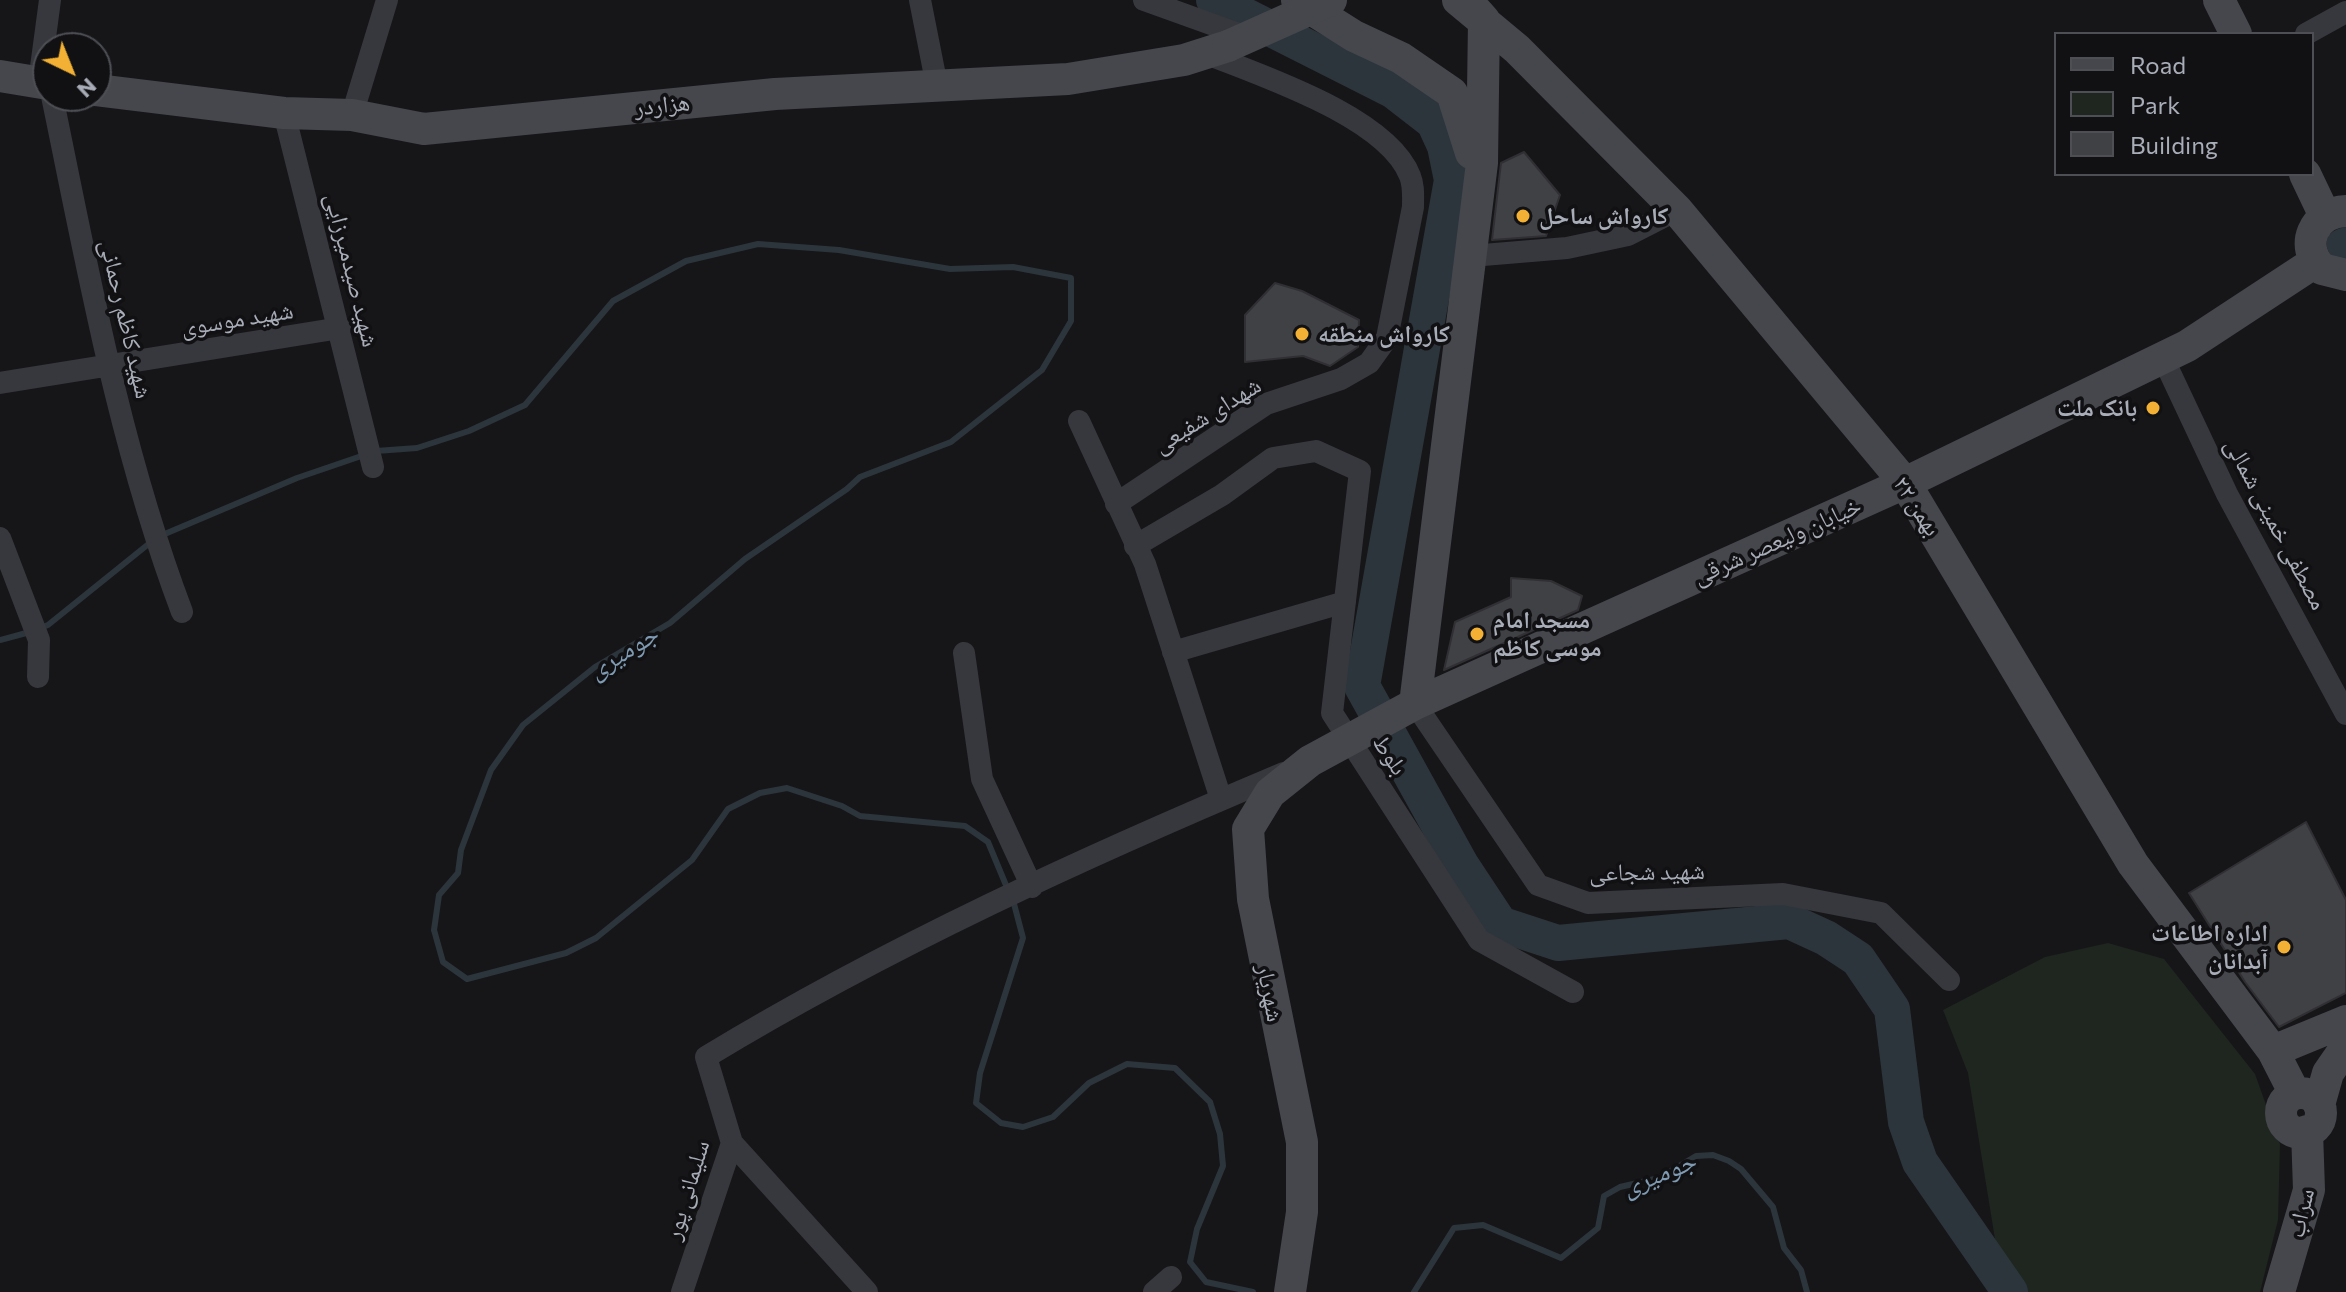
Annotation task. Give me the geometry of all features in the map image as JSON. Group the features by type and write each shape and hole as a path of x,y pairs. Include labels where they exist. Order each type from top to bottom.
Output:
{"main road":[{"path":"1297,0 1354,36 1401,58 1452,93 1480,186"},
{"name":"هزاردر","path":"112,92 284,113 352,115 424,129 775,94 1068,79 1227,46 1331,0"},
{"name":"۲۲ بهمن","path":"1458,0 1475,10 1677,210 1905,483 2133,864 2273,1051 2307,1110"},
{"path":"2219,0 2235,32"},
{"path":"1407,708 1480,186 1475,10"},
{"path":"0,76 32,84"},
{"path":"2307,176 2336,213 2317,222 2309,242 2315,262 2331,274 2346,275"},
{"name":"خیابان ولیعصر شرقی","path":"1348,740 1407,708 1905,483 2163,358 2315,262"},
{"name":"شهریار","path":"1290,1290 1302,1212 1302,1142 1253,899 1248,829 1270,793 1310,761 1348,740"},
{"path":"2273,1051 2346,1021"},
{"path":"2307,1110 2346,1047"},
{"name":"سراب","path":"2279,1292 2307,1200 2310,1157 2307,1110"}],"street":[{"name":"شهید کاظم رحمانی","path":"49,32 50,0"},
{"path":"352,115 387,0"},
{"path":"920,0 937,86"},
{"name":"شهدای شفیعی","path":"1116,504 1266,404 1341,379 1369,363 1387,338 1413,207 1413,187 1403,163 1385,143 1336,110 1144,0"},
{"path":"2310,32 2346,12"},
{"name":"شهید کاظم رحمانی","path":"52,112 108,366 159,550 182,612"},
{"name":"شهید صیدمیرزایی","path":"284,113 373,467"},
{"path":"1471,256 1567,248 1598,242 1628,235 1677,210"},
{"name":"شهید موسوی","path":"0,383 340,328"},
{"name":"مصطفی خمینی شمالی","path":"2163,358 2227,494 2290,603 2346,714"},
{"path":"1079,421 1133,541 1221,799"},
{"name":"بلوط","path":"1133,541 1222,495 1273,458 1316,451 1360,471 1332,713 1479,940 1573,992"},
{"path":"0,538 39,640 38,677"},
{"path":"1173,652 1345,602"},
{"path":"964,653 982,779 1039,884 1310,761"},
{"name":"شهید شجاعی","path":"1407,708 1538,885 1588,903 1783,894 1881,913 1949,980"},
{"name":"سلیمانی پور","path":"682,1292 732,1143 706,1057 797,1001 1039,884"},
{"path":"732,1143 867,1292"}],"green space":[{"path":"2108,943 2164,959 2255,1074 2280,1144 2278,1220 2260,1292 2016,1292 1995,1239 1968,1073 1943,1010 2045,957"}],"shaded area":[{"path":"2346,227 2346,261 2333,259 2327,248 2328,238 2334,231"}],"building":[{"name":"کارواش ساحل","path":"1524,152 1560,195 1546,236 1492,240 1501,163"},
{"name":"کارواش منطقه","path":"1275,283 1302,291 1359,320 1358,347 1330,366 1303,356 1245,362 1245,315"},
{"path":"1511,578 1551,581 1582,596 1578,610 1444,670 1455,622 1511,597"},
{"name":"اداره اطاعات آبدانان","path":"2306,822 2346,900 2346,993 2279,1027 2245,982 2189,893"}],"waterway":[{"path":"1214,0 1394,91 1434,122 1445,146 1452,180 1362,686 1461,865 1500,924 1558,943 1789,921 1826,938 1858,959 1892,1009 1906,1122 1920,1162 2010,1292"},
{"name":"جومیری","path":"160,536 297,478 376,451 417,448 469,431 525,405 613,301 686,261 758,244 839,250 950,269 1013,267 1071,278 1071,321 1042,370 951,442 860,477 745,559 670,623 595,667 523,725 491,770 461,850 458,873 439,895 434,930 443,962 467,979 566,953 596,938 692,860 728,809 760,793 787,788 842,806 860,816 965,826 988,842 1008,890"},
{"name":"جومیری","path":"40,628 48,625 151,542"},
{"name":"جومیری","path":"0,640 30,632"},
{"name":"جومیری","path":"1013,900 1023,938 980,1073 976,1103 1001,1123 1023,1127 1053,1117 1089,1083 1127,1064 1175,1068 1210,1102 1220,1134 1223,1166 1197,1229 1190,1262 1206,1282 1253,1292"},
{"name":"جومیری","path":"1414,1292 1454,1228 1483,1225 1561,1258 1598,1228 1604,1196 1620,1187 1659,1178 1696,1156 1713,1155 1741,1169 1773,1207 1784,1248 1801,1270 1807,1292"}],"place":[{"name":"کارواش ساحل","path":"1523,216"},
{"name":"کارواش منطقه","path":"1302,334"},
{"name":"بانک ملت","path":"2153,408"},
{"name":"مسجد امام موسی کاظم","path":"1477,634"},
{"name":"اداره اطاعات آبدانان","path":"2284,947"}]}
